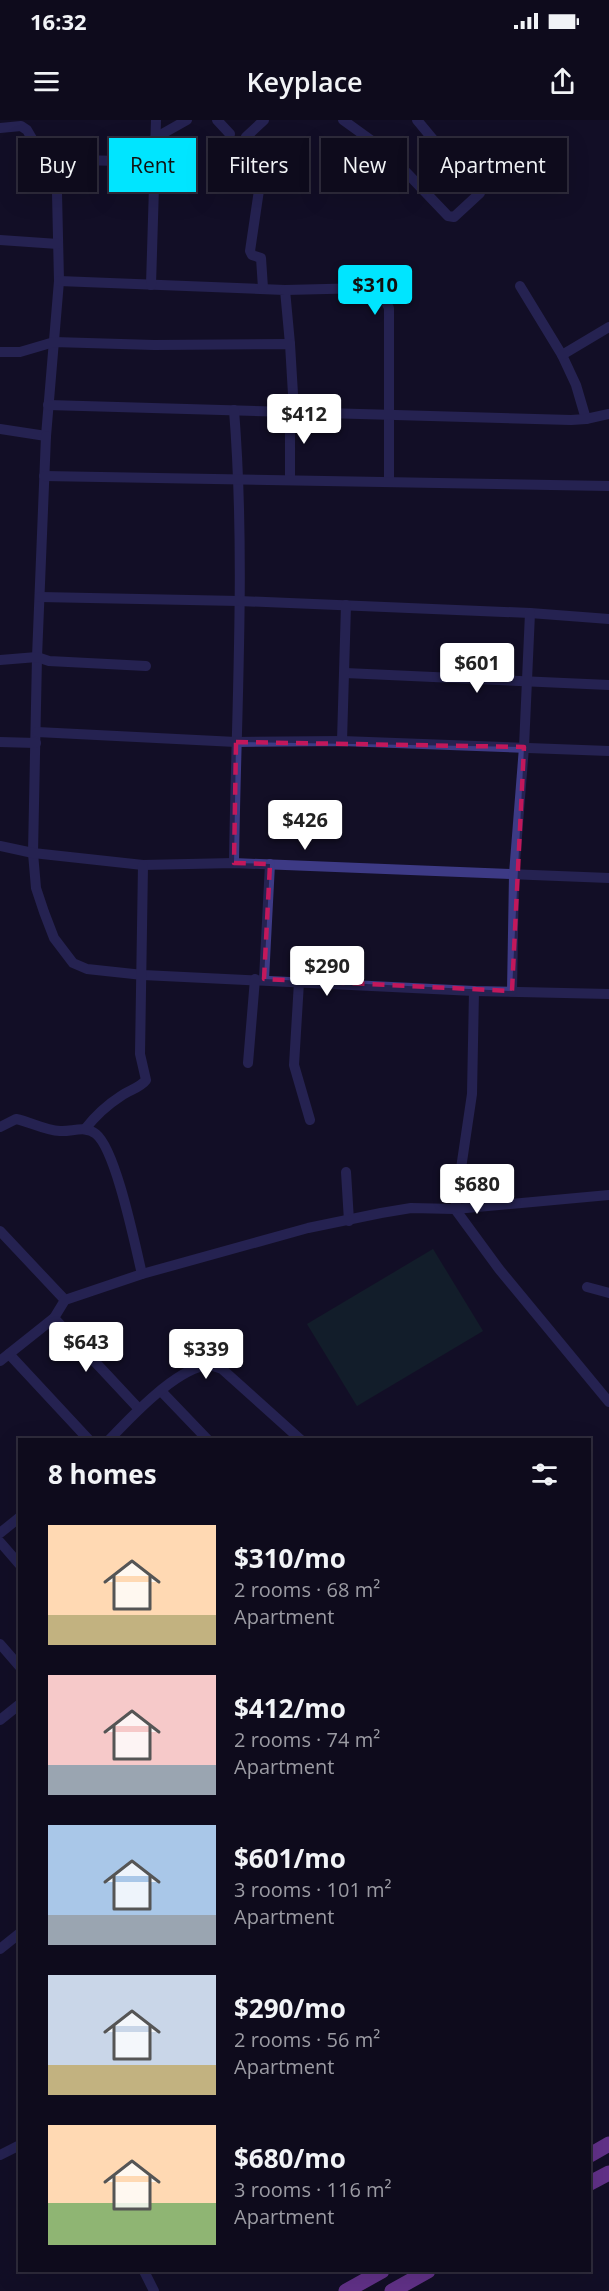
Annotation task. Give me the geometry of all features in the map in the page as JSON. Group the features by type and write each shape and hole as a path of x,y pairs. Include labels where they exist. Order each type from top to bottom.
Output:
{"main road":[{"path":"591,2154 609,2144"},
{"path":"591,2182 609,2173"},
{"path":"346,2291 380,2272"},
{"path":"392,2291 426,2272"}],"street":[{"path":"155,138 156,120"},
{"path":"155,138 187,120"},
{"path":"217,120 230,135"},
{"path":"263,288 261,258 252,255 250,251 263,163 246,137 264,120"},
{"path":"343,120 386,151 448,216 454,217 480,193 479,184 446,155 417,120"},
{"path":"0,128 21,123 32,138"},
{"path":"56,192 58,281 44,476 33,853 36,888 54,938 73,963 87,969 142,975 474,991 609,994"},
{"path":"151,285 155,192"},
{"path":"0,240 58,244"},
{"path":"58,281 285,290 367,288 382,295 389,308 389,481"},
{"path":"520,286 562,355 576,385 586,419"},
{"path":"285,290 290,344 292,411 290,479"},
{"path":"562,355 609,327"},
{"path":"0,352 20,352 54,342 154,345 290,344"},
{"path":"48,405 487,418 586,419 609,414"},
{"path":"234,410 239,478 240,601 234,863"},
{"path":"0,429 46,436"},
{"path":"44,476 609,486"},
{"path":"40,597 346,605 609,619"},
{"path":"342,741 346,605"},
{"path":"512,991 514,874 528,682 530,613"},
{"path":"0,660 37,657 49,662 146,666"},
{"path":"345,673 609,685"},
{"path":"0,742 36,737 236,742 342,741 609,751"},
{"path":"0,846 33,853 143,865 270,864 609,878"},
{"path":"248,1063 270,864"},
{"path":"85,1129 100,1111 146,1080 140,1054 143,865"},
{"path":"299,982 294,1065 310,1120"},
{"path":"474,991 472,1094 455,1209 499,1269 607,1395"},
{"path":"0,1127 16,1119 45,1130 63,1132 85,1129 95,1133 103,1142 114,1167 142,1274"},
{"path":"346,1172 349,1221"},
{"path":"87,1438 4,1358 54,1318 65,1300 142,1274 308,1228 411,1208 455,1209 609,1195"},
{"path":"0,1230 65,1300"},
{"path":"586,1287 609,1293"},
{"path":"54,1318 139,1409"},
{"path":"111,1438 139,1409 161,1391 195,1368 213,1365 222,1369 299,1438"},
{"path":"161,1391 200,1438"},
{"path":"285,1438 288,1427"},
{"path":"0,1533 18,1519"},
{"path":"0,1542 18,1563"},
{"path":"0,1644 18,1665"},
{"path":"0,1720 18,1706"},
{"path":"0,1949 18,1935"},
{"path":"0,2156 18,2146"},
{"path":"144,2272 154,2291"}],"highlighted area":[{"path":"236,742 524,747 512,991 264,979 270,864 234,863"}],"green space":[{"path":"433,1249 483,1331 357,1406 307,1324"}]}
